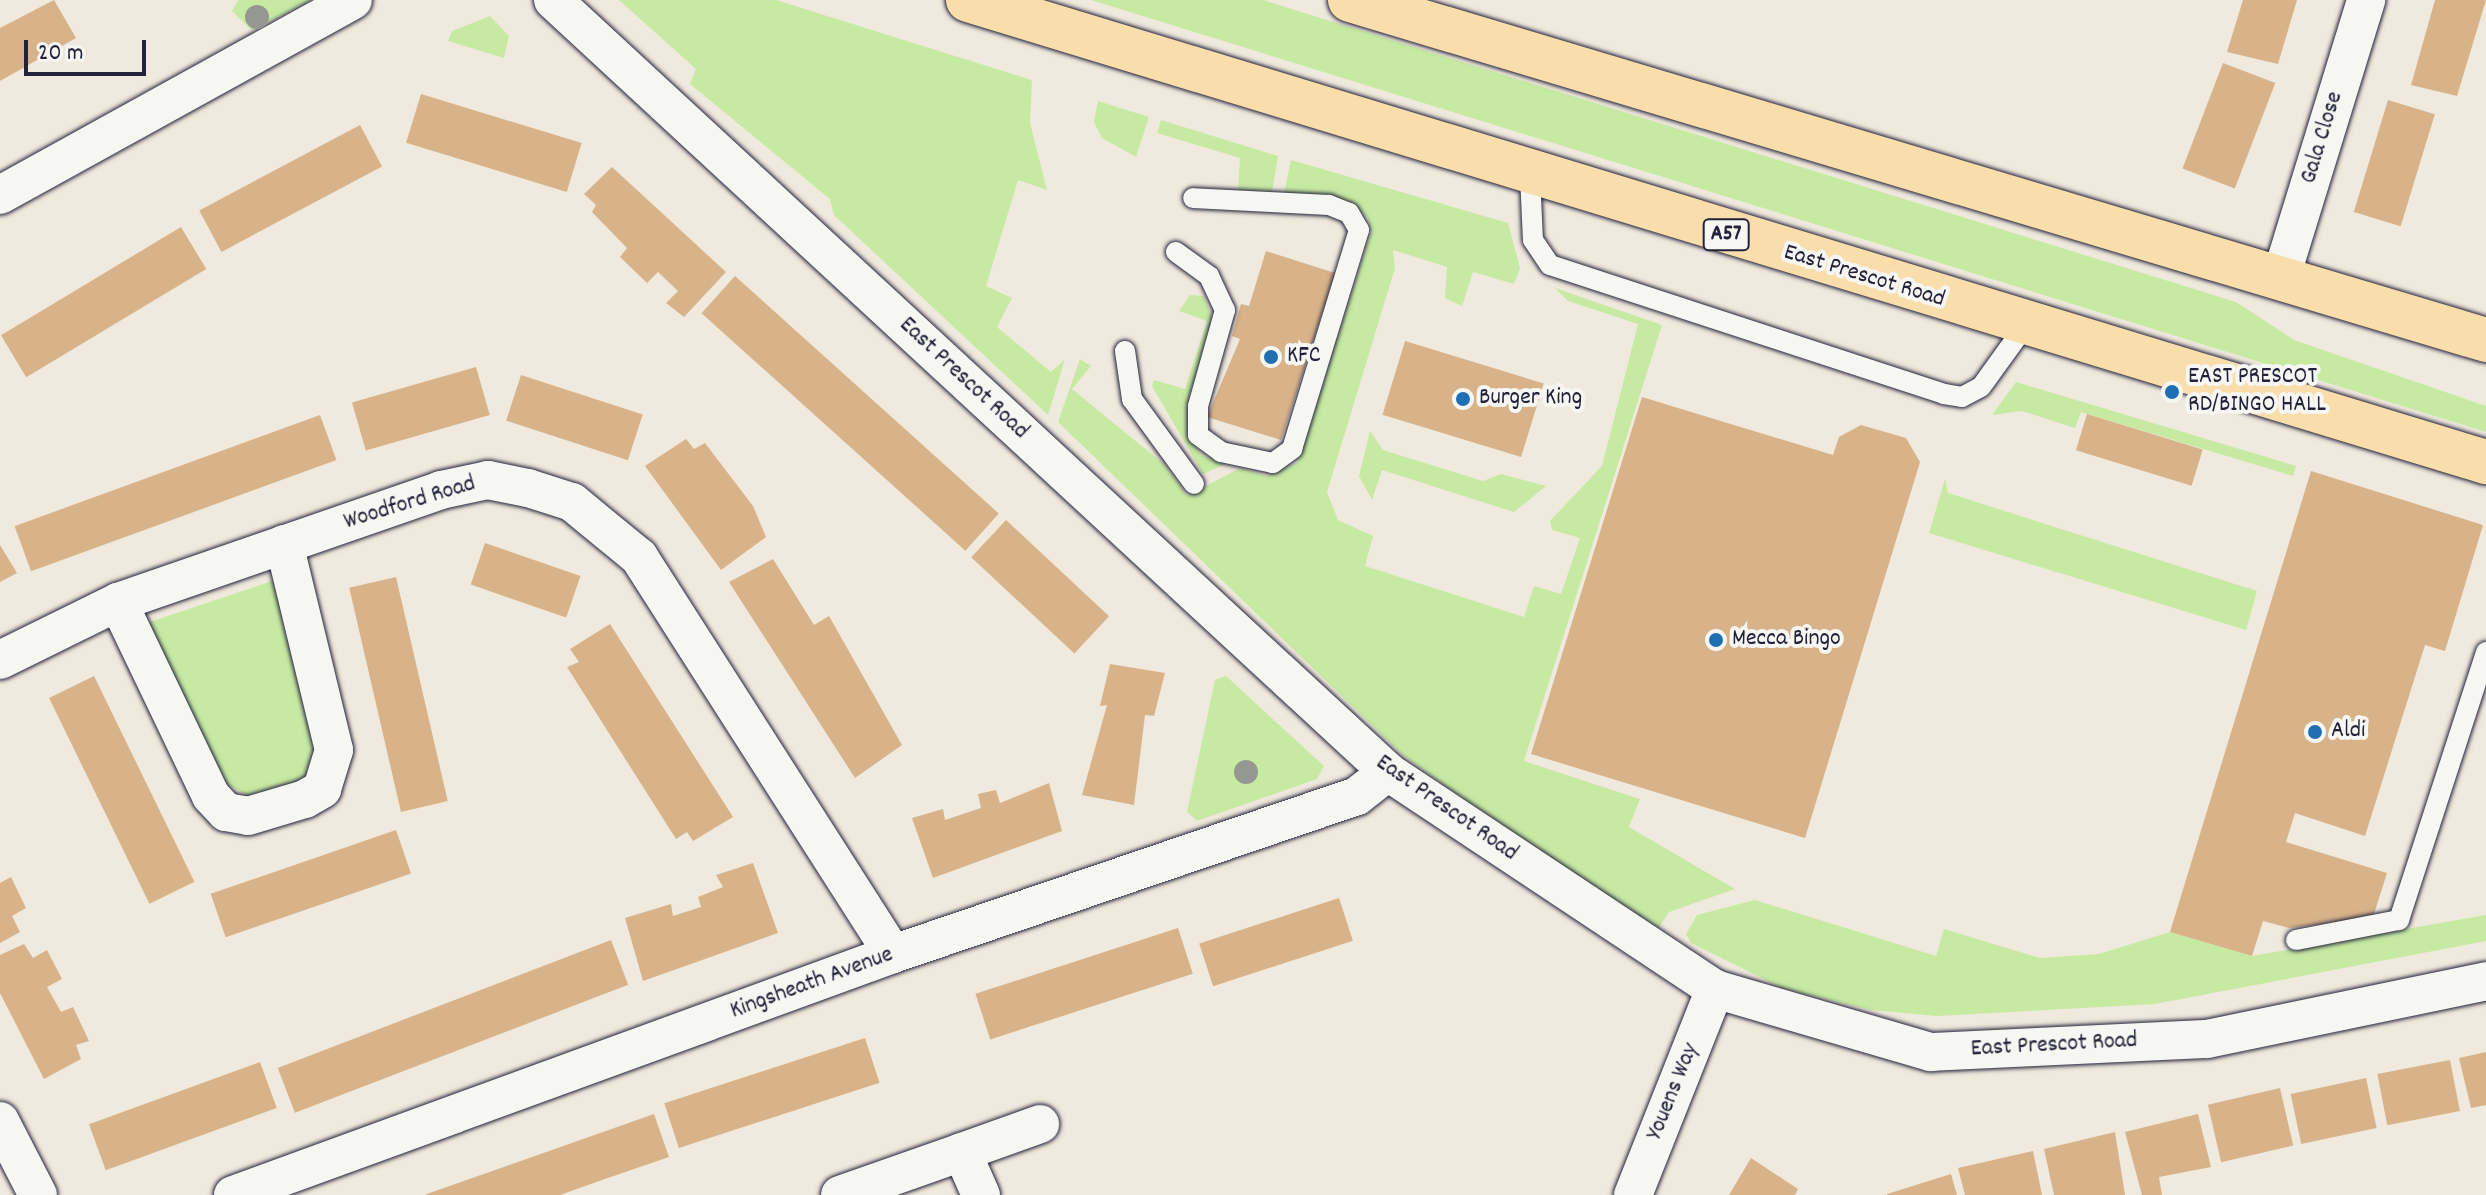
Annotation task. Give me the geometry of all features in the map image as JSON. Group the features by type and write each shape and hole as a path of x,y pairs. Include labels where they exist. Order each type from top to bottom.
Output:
{"highway":[{"name":"East Prescot Road","path":"968,0 2025,326 2486,462"},
{"path":"1350,0 2486,340"}],"street":[{"path":"0,195 353,0"},
{"name":"East Prescot Road","path":"553,0 1388,772 1715,989 1931,1052 2207,1039 2486,981"},
{"name":"Gala Close","path":"2281,277 2366,0"},
{"name":"Woodford Road","path":"0,660 118,602 284,544 488,480 572,502 609,526 668,597 893,954"},
{"path":"118,602 211,796 226,812 248,816 305,799 327,780 334,750 284,544"},
{"name":"Kingsheath Avenue","path":"233,1195 893,954 1357,796 1388,772"},
{"name":"Youens Way","path":"1633,1195 1715,989"},
{"path":"0,1121 38,1195"},
{"path":"840,1195 973,1177 1040,1124"}],"lane":[{"path":"1530,175 1533,240 1550,265 1944,394 1962,397 1981,387 2025,326"},
{"path":"1176,252 1209,276 1225,310 1198,406 1198,435 1221,452 1273,463 1292,449 1359,230 1349,213 1329,205 1193,198"},
{"path":"1125,351 1132,399 1194,484"},
{"path":"2296,940 2399,920 2486,652"}],"green space":[{"path":"238,0 310,0 252,31 232,11"},
{"path":"619,0 776,0 1032,80 1030,123 1047,190 1018,180 986,286 1012,298 997,327 1051,372 1065,359 1048,415 834,215 830,199 690,84 696,69"},
{"path":"1091,0 1263,0 2236,302 2294,340 2486,406 2486,432"},
{"path":"490,16 509,36 504,58 448,41 452,31"},
{"path":"1098,101 1149,117 1136,157 1102,138 1094,122"},
{"path":"1161,120 1278,156 1272,192 1238,190 1240,158 1157,133"},
{"path":"1291,160 1508,223 1520,268 1514,284 1473,272 1462,306 1445,298 1447,267 1393,250 1395,268 1327,492 1338,520 1373,536 1365,566 1524,617 1534,586 1561,594 1580,538 1552,530 1550,521 1602,466 1638,324 1568,301 1555,288 1662,325 1524,761 1640,799 1629,827 1735,889 1669,912 1653,937 1403,755 1058,422 1080,359 1091,366 1072,389 1165,465 1187,496 1240,468 1266,476 1297,463 1371,233 1368,218 1350,201 1284,193"},
{"path":"1190,295 1204,296 1214,323 1187,434 1201,455 1226,464 1203,474 1152,386 1154,380 1185,389 1207,321 1179,311"},
{"path":"2016,382 2296,466 2293,476 2081,412 2075,428 2022,411 1992,415"},
{"path":"1370,431 1383,450 1483,481 1501,474 1546,486 1514,512 1382,470 1372,500 1359,476"},
{"path":"1945,479 1948,493 2257,591 2246,630 1929,533"},
{"path":"275,580 316,755 305,780 249,797 224,782 144,624"},
{"path":"1226,676 1324,766 1317,779 1197,821 1187,812 1215,680"},
{"path":"1755,900 1936,956 1944,929 2040,958 2099,954 2170,932 2252,956 2486,915 2486,941 2155,1004 1937,1016 1871,1010 1782,988 1691,943 1686,934 1697,915"}],"building":[{"path":"54,0 76,38 0,81 0,28"},
{"path":"2243,0 2297,0 2278,64 2227,52"},
{"path":"2435,0 2486,0 2457,96 2411,85"},
{"path":"2223,63 2275,83 2235,189 2183,168"},
{"path":"421,94 582,143 567,192 406,143"},
{"path":"2388,100 2435,114 2401,226 2354,212"},
{"path":"360,125 382,166 221,252 199,210"},
{"path":"612,167 726,272 684,317 666,303 678,291 658,272 647,283 620,257 627,248 592,212 596,205 584,194"},
{"path":"181,227 206,269 26,377 1,335"},
{"name":"KFC","path":"1266,251 1335,273 1281,440 1207,417 1240,339 1232,336 1241,304 1249,306"},
{"path":"735,276 999,514 965,551 702,313"},
{"name":"Burger King","path":"1405,341 1544,383 1521,457 1382,415"},
{"path":"476,367 490,415 366,451 352,403"},
{"path":"521,375 643,415 628,460 506,421"},
{"name":"Mecca Bingo","path":"1642,397 1833,455 1839,437 1861,425 1906,438 1920,462 1805,838 1531,754"},
{"path":"2087,414 2203,449 2192,486 2076,450"},
{"path":"320,415 336,460 31,571 15,526"},
{"path":"686,439 694,449 705,443 753,506 766,537 721,570 645,466"},
{"name":"Aldi","path":"2311,471 2483,525 2445,651 2425,645 2365,836 2295,813 2286,842 2387,873 2373,917 2289,928 2263,921 2252,956 2170,932"},
{"path":"1006,520 1109,616 1074,653 971,557"},
{"path":"485,543 580,576 566,617 471,585"},
{"path":"0,545 17,573 0,582"},
{"path":"773,559 814,625 829,616 902,745 855,778 729,582"},
{"path":"396,577 448,801 401,812 349,588"},
{"path":"610,624 733,817 693,841 687,832 676,839 567,667 579,662 570,649"},
{"path":"1110,664 1165,673 1154,716 1145,715 1134,805 1082,795 1107,705 1100,706"},
{"path":"94,676 194,882 149,904 49,698"},
{"path":"1049,783 1062,831 933,878 912,818 943,809 945,820 981,808 978,794 996,790 1000,803"},
{"path":"396,830 411,873 226,937 211,894"},
{"path":"753,863 778,933 643,981 625,918 671,904 673,916 701,907 698,897 723,887 716,875"},
{"path":"11,877 26,908 12,916 20,932 0,943 0,883"},
{"path":"1339,898 1353,941 1213,986 1199,943"},
{"path":"1178,928 1193,974 990,1039 975,994"},
{"path":"611,940 628,985 295,1113 278,1068"},
{"path":"24,944 33,958 47,950 62,979 47,987 61,1012 73,1007 89,1041 76,1045 81,1059 44,1079 0,993 0,955"},
{"path":"865,1038 880,1083 679,1148 664,1103"},
{"path":"2486,1052 2486,1105 2471,1108 2459,1058"},
{"path":"2450,1060 2460,1111 2387,1125 2377,1074"},
{"path":"260,1062 277,1108 106,1170 89,1124"},
{"path":"2366,1078 2377,1128 2301,1144 2291,1094"},
{"path":"2280,1088 2293,1145 2221,1162 2208,1105"},
{"path":"654,1114 669,1157 560,1195 424,1195"},
{"path":"2198,1114 2211,1167 2159,1177 2162,1195 2142,1195 2125,1132"},
{"path":"2115,1132 2125,1195 2054,1195 2044,1149"},
{"path":"2033,1151 2042,1195 1965,1195 1958,1168"},
{"path":"1751,1158 1798,1189 1795,1195 1729,1195"},
{"path":"1951,1174 1957,1195 1887,1195 1887,1194"}],"place":[{"name":"KFC","path":"1271,357"},
{"name":"EAST PRESCOT RD/BINGO HALL","path":"2172,392"},
{"name":"Burger King","path":"1463,399"},
{"name":"Mecca Bingo","path":"1716,640"},
{"name":"Aldi","path":"2315,732"}]}
